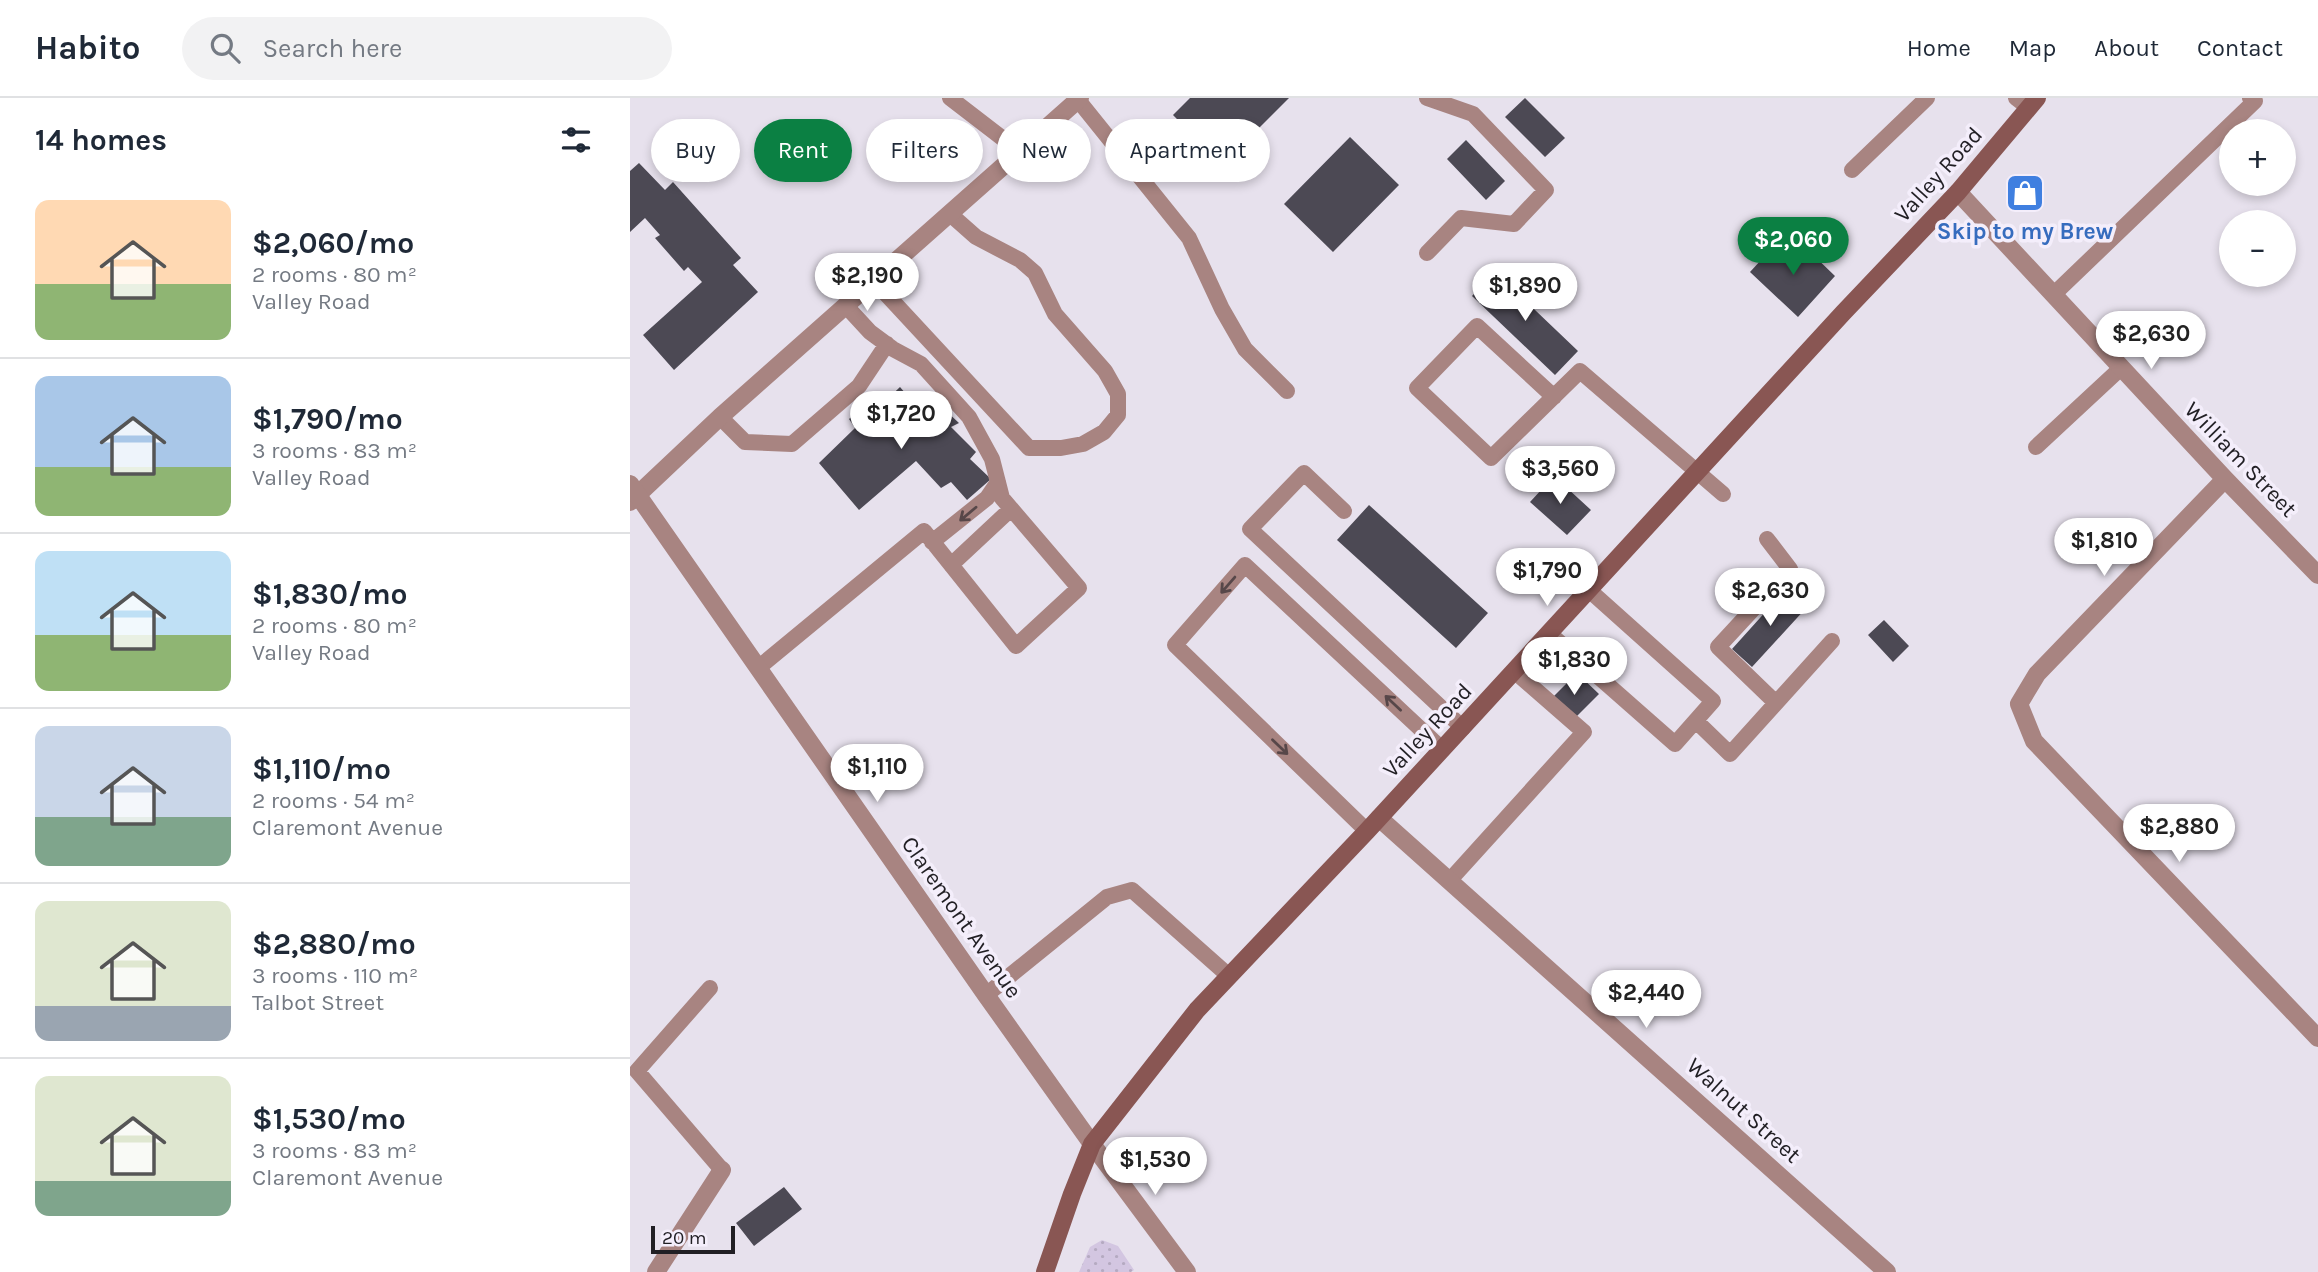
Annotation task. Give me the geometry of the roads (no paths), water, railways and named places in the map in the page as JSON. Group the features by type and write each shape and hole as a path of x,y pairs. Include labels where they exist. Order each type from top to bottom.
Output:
{"main road":[{"name":"Valley Road","path":"1045,1272 1092,1144 1197,1010 1463,728 1843,313 1958,192 2027,101"}],"street":[{"path":"1055,119 1079,99"},
{"path":"632,494 997,170"},
{"name":"William Street","path":"1958,192 2318,575"},
{"path":"2225,479 2037,674 2018,704 2034,741 2318,1038"},
{"name":"Claremont Avenue","path":"632,494 758,668 1092,1144 1187,1272"},
{"name":"Walnut Street","path":"1373,824 1450,880 1887,1272"},
{"path":"656,1272 722,1170"}],"lane":[{"path":"950,98 997,133"},
{"path":"1427,98 1473,114 1546,190 1514,224 1461,218 1427,253"},
{"path":"1852,170 1927,98"},
{"path":"2053,295 2255,102 2250,98"},
{"path":"1079,99 1189,238 1222,309 1245,349 1287,391"},
{"path":"874,281 1029,448 1061,448 1083,444 1104,432 1118,415 1118,394 1105,371 1055,314 1035,273 1020,260 976,237 950,214"},
{"path":"758,668 924,531 1016,646 1079,588 1002,498 992,459 969,417 921,364 870,332 846,306"},
{"path":"1554,397 1477,326 1417,388 1491,458 1554,397 1580,371 1723,494"},
{"path":"720,417 745,442 792,444 859,387 887,344"},
{"path":"2036,447 2121,368"},
{"path":"1344,511 1304,473 1250,529 1463,728"},
{"path":"932,542 987,498 998,482"},
{"path":"951,565 1011,509"},
{"path":"1767,539 1790,569 1718,647 1776,703"},
{"path":"1373,824 1175,645 1245,565 1443,749"},
{"path":"1550,634 1675,744 1696,721 1713,701 1589,590"},
{"path":"1696,721 1730,754 1832,641"},
{"path":"1450,880 1584,732 1514,671"},
{"path":"986,995 1107,897 1132,890 1229,976"},
{"path":"710,988 637,1071 722,1170"}],"place":[{"name":"Skip to my Brew","path":"2025,193"}]}
